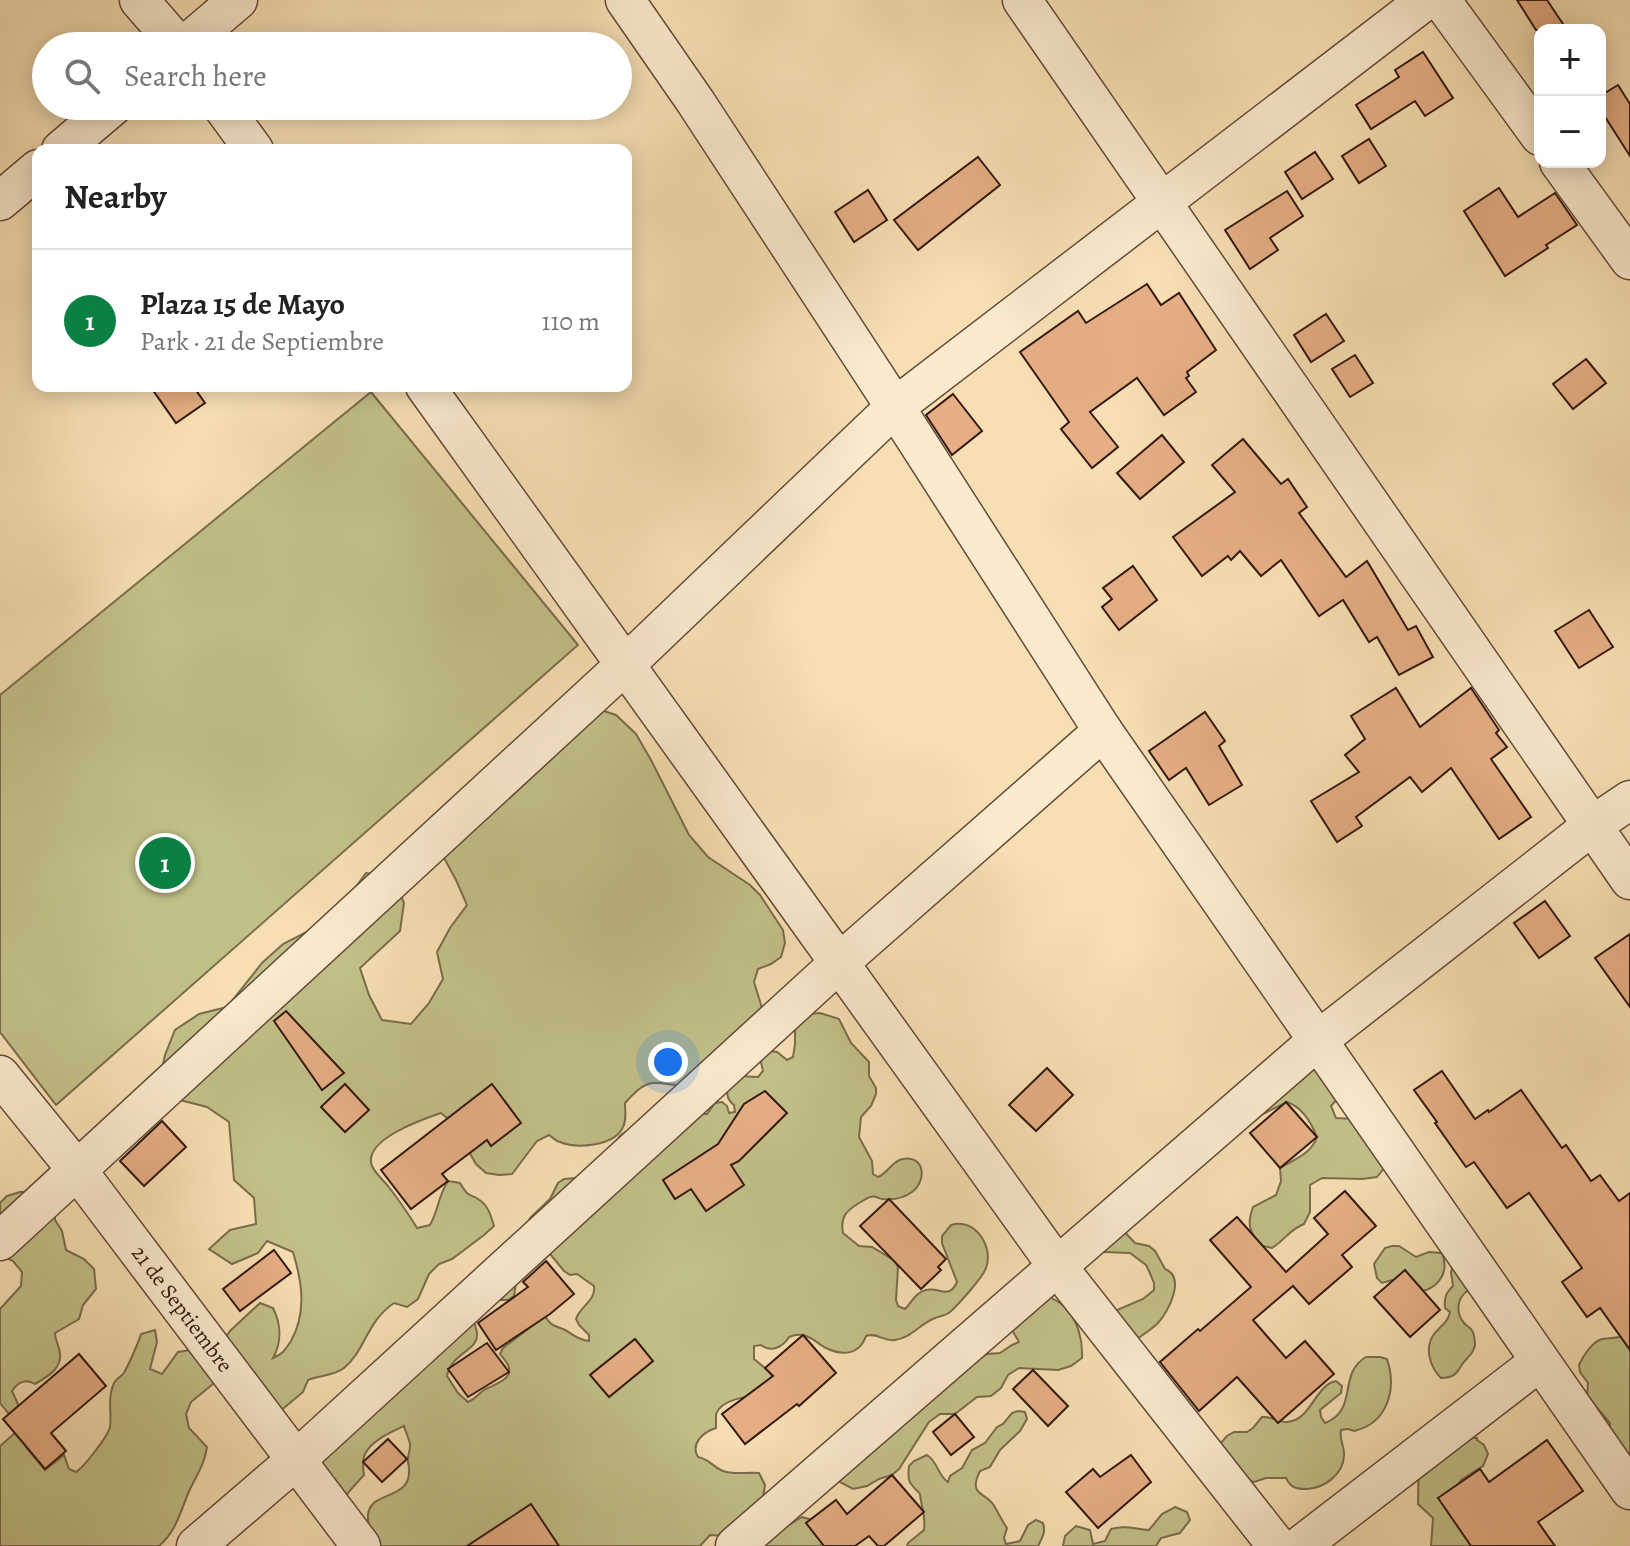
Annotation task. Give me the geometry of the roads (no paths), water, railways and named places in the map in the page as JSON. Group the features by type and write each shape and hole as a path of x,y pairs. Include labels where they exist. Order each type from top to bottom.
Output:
{"street":[{"path":"139,0 168,32"},
{"path":"198,32 238,0"},
{"path":"625,0 695,101 1103,731 1630,1490"},
{"path":"1022,0 1630,880"},
{"path":"0,1241 626,664 895,407 1426,0"},
{"path":"1441,0 1534,128"},
{"path":"68,144 96,120"},
{"path":"232,120 250,144"},
{"path":"1563,168 1630,260"},
{"path":"0,201 32,174"},
{"path":"429,392 1057,1266 1277,1546"},
{"path":"196,1546 296,1460 839,963 1103,731"},
{"path":"735,1546 1317,1041 1593,825 1630,800"},
{"name":"21 de Septiembre","path":"0,1075 77,1170 361,1546"},
{"path":"1300,1546 1539,1362"}],"place":[{"name":"Plaza 15 de Mayo","path":"165,863"}]}
